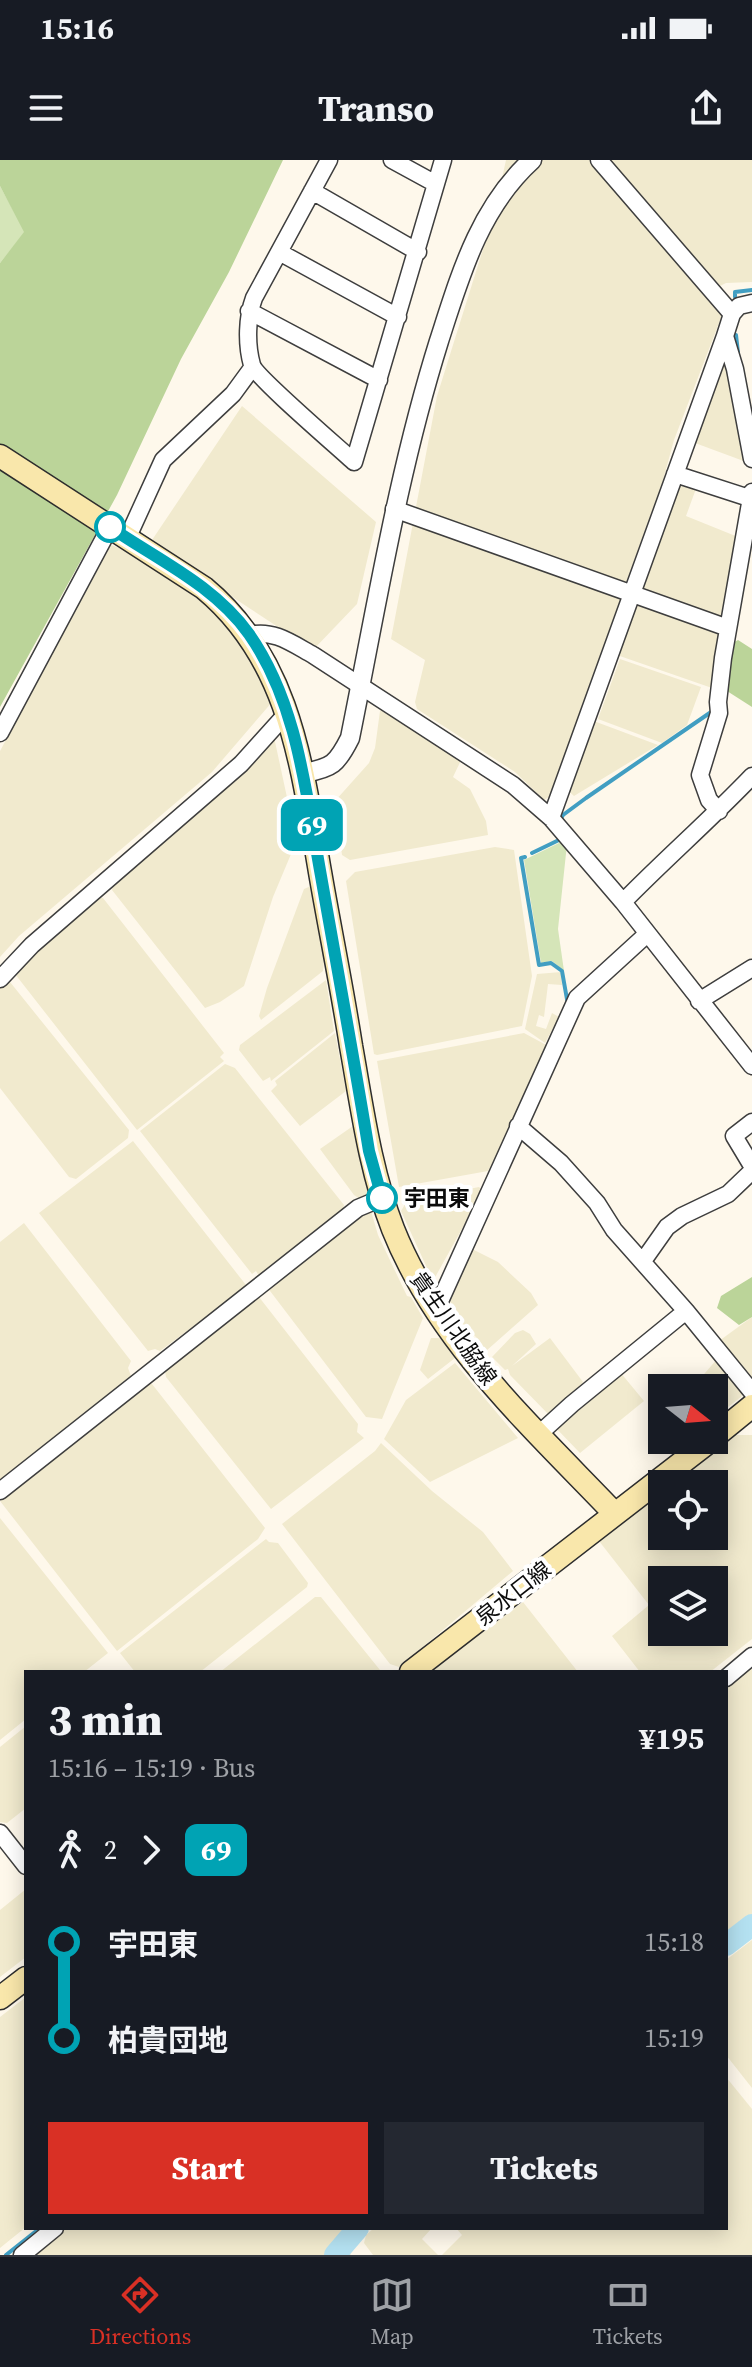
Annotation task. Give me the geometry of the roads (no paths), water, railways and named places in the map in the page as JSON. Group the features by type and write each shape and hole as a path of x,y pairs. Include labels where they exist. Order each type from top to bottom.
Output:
{"main road":[{"name":"貴生川北脇線","path":"0,456 204,588 250,635 278,688 304,773 369,1151 382,1198 408,1263 436,1310 497,1389 615,1514"},
{"path":"728,1426 752,1406"},
{"path":"615,1514 693,1454"},
{"name":"泉水口線","path":"414,1670 615,1514"},
{"path":"0,1998 24,1980"}],"street":[{"path":"329,160 249,311 249,344 252,368 354,462 443,160"},
{"path":"392,160 436,184"},
{"path":"304,773 324,769 339,760 350,738 394,509 415,418 465,259 490,211 532,160"},
{"path":"599,160 732,314"},
{"path":"312,191 418,252"},
{"path":"279,252 398,317"},
{"path":"551,818 732,314 739,306 752,303"},
{"path":"249,311 379,380"},
{"path":"725,336 747,404 752,459"},
{"path":"0,733 163,460 233,394 252,368"},
{"path":"675,474 751,497 728,628 719,713 700,775 709,800 719,811"},
{"path":"394,509 728,628"},
{"path":"250,635 260,632 282,638 361,685 513,785 551,818 623,902 752,1066"},
{"path":"0,979 32,945 241,764 287,713"},
{"path":"623,902 752,776"},
{"path":"436,1310 577,998 646,935"},
{"path":"699,1001 752,968"},
{"path":"643,1261 667,1227 682,1216 728,1194 752,1168 734,1136 752,1122"},
{"path":"518,1126 561,1163 597,1203 614,1230 752,1392"},
{"path":"0,1491 358,1208 382,1198"},
{"path":"539,1434 686,1311"},
{"path":"728,1676 752,1656"},
{"path":"0,1833 24,1863"},
{"path":"22,2255 53,2230"}],"waterway":[{"path":"735,297 735,292 752,290"},
{"path":"736,335 738,353"},
{"path":"560,820 586,798 714,710"},
{"path":"532,853 561,839"},
{"path":"525,857 521,858 539,965 551,963 562,971 568,1005"},
{"path":"728,1943 752,1925"},
{"path":"6,2255 37,2230"},
{"path":"335,2255 356,2230"}],"place":[{"name":"宇田東","path":"382,1198"}]}
